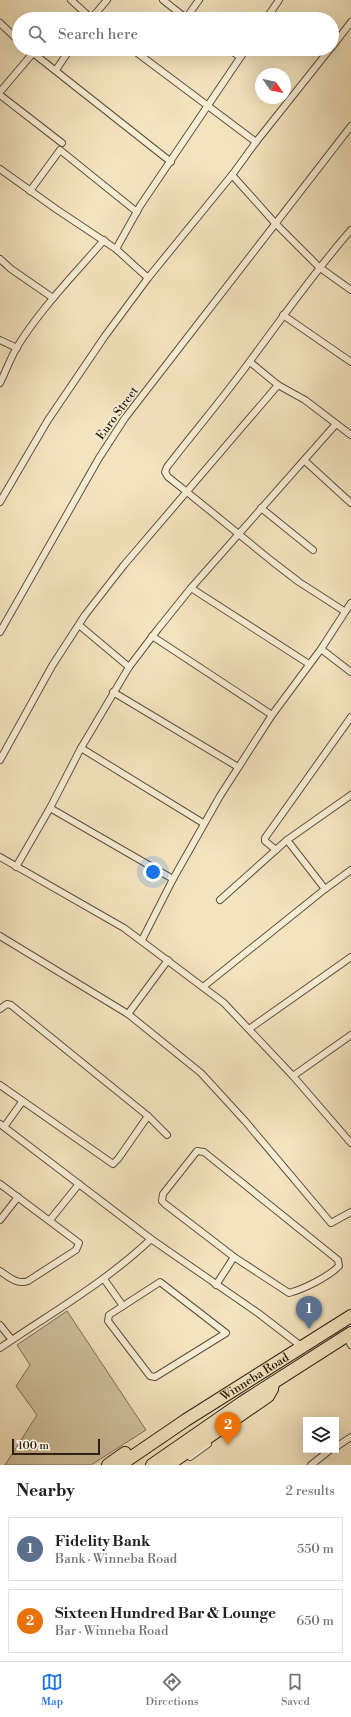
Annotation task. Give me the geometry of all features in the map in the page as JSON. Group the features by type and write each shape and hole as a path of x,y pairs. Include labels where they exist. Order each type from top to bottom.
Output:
{"highway":[{"name":"Winneba Road","path":"120,1465 301,1346 351,1316"},
{"name":"Winneba Road","path":"152,1465 273,1383 349,1338"},
{"path":"168,1465 268,1396 272,1389 273,1383"},
{"path":"108,1465 160,1429 213,1403"}],"street":[{"path":"71,0 84,12"},
{"path":"98,12 107,0"},
{"path":"163,0 178,12"},
{"path":"191,12 199,0"},
{"path":"271,12 279,0"},
{"path":"339,38 351,22"},
{"path":"0,23 12,34"},
{"path":"0,92 27,56"},
{"path":"38,56 171,162"},
{"path":"56,70 65,56"},
{"path":"141,56 256,142"},
{"path":"0,502 48,420 105,336 148,278 232,175 256,142 325,56"},
{"path":"116,249 137,212 240,57"},
{"path":"0,95 62,143"},
{"name":"Euro Street","path":"0,632 99,458 125,418 351,126"},
{"path":"30,190 60,150 137,212"},
{"path":"0,168 104,240 148,278"},
{"path":"232,175 275,224 319,267 351,290"},
{"path":"344,611 299,582 186,492 168,477 165,472 166,467 250,362 282,315 319,267 351,230"},
{"path":"0,383 17,348 53,298 104,240"},
{"path":"0,259 11,270 53,298"},
{"path":"282,315 351,362"},
{"path":"0,340 17,348"},
{"path":"250,362 278,385 305,400 351,434"},
{"path":"0,760 52,666 79,625 124,565 278,385"},
{"path":"16,867 50,808 81,748 129,667 191,588 336,424"},
{"path":"304,461 351,503"},
{"path":"261,508 313,550"},
{"path":"191,588 309,664"},
{"path":"142,940 203,823 272,715 351,603"},
{"path":"79,625 129,667"},
{"path":"152,636 272,715"},
{"path":"320,649 351,672"},
{"path":"113,692 238,767"},
{"path":"276,850 265,841 265,838 351,717"},
{"path":"81,748 203,823"},
{"path":"220,900 287,840 351,795"},
{"path":"50,808 173,879"},
{"path":"287,840 324,889"},
{"path":"0,857 124,928 224,1003 293,1076 351,1143"},
{"path":"203,987 324,889 351,870"},
{"path":"0,936 128,1014 201,1074 245,1121 332,1223 351,1212"},
{"path":"249,1029 351,957"},
{"path":"128,1014 168,960"},
{"path":"0,1009 7,1004 11,1005 148,1116 167,1135"},
{"path":"293,1076 351,1035"},
{"path":"0,1085 22,1102 113,1164 148,1116"},
{"path":"22,1102 2,1125 150,1239 258,1313 301,1346"},
{"path":"197,1151 204,1152 338,1260 339,1266 334,1271 297,1291 289,1293 234,1257 162,1200 163,1194 197,1151"},
{"path":"0,1184 78,1240 79,1243 76,1250 28,1281 22,1283 0,1271"},
{"path":"50,1220 79,1184"},
{"path":"0,1220 18,1196"},
{"path":"0,1348 104,1279 134,1255 150,1239"},
{"path":"216,1285 234,1257"},
{"path":"104,1279 122,1306"},
{"path":"160,1282 226,1333 154,1377 150,1376 108,1321 109,1316 122,1306 160,1282"},
{"path":"0,1325 12,1340"},
{"path":"176,1465 207,1445 217,1431"},
{"path":"339,1444 351,1437"},
{"path":"311,1465 326,1453"}],"shaded area":[{"path":"67,1311 146,1430 91,1465 5,1465 37,1415 16,1386 30,1365 17,1345"}],"place":[{"name":"Fidelity Bank","path":"309,1329"},
{"name":"Sixteen Hundred Bar & Lounge","path":"228,1445"}]}
